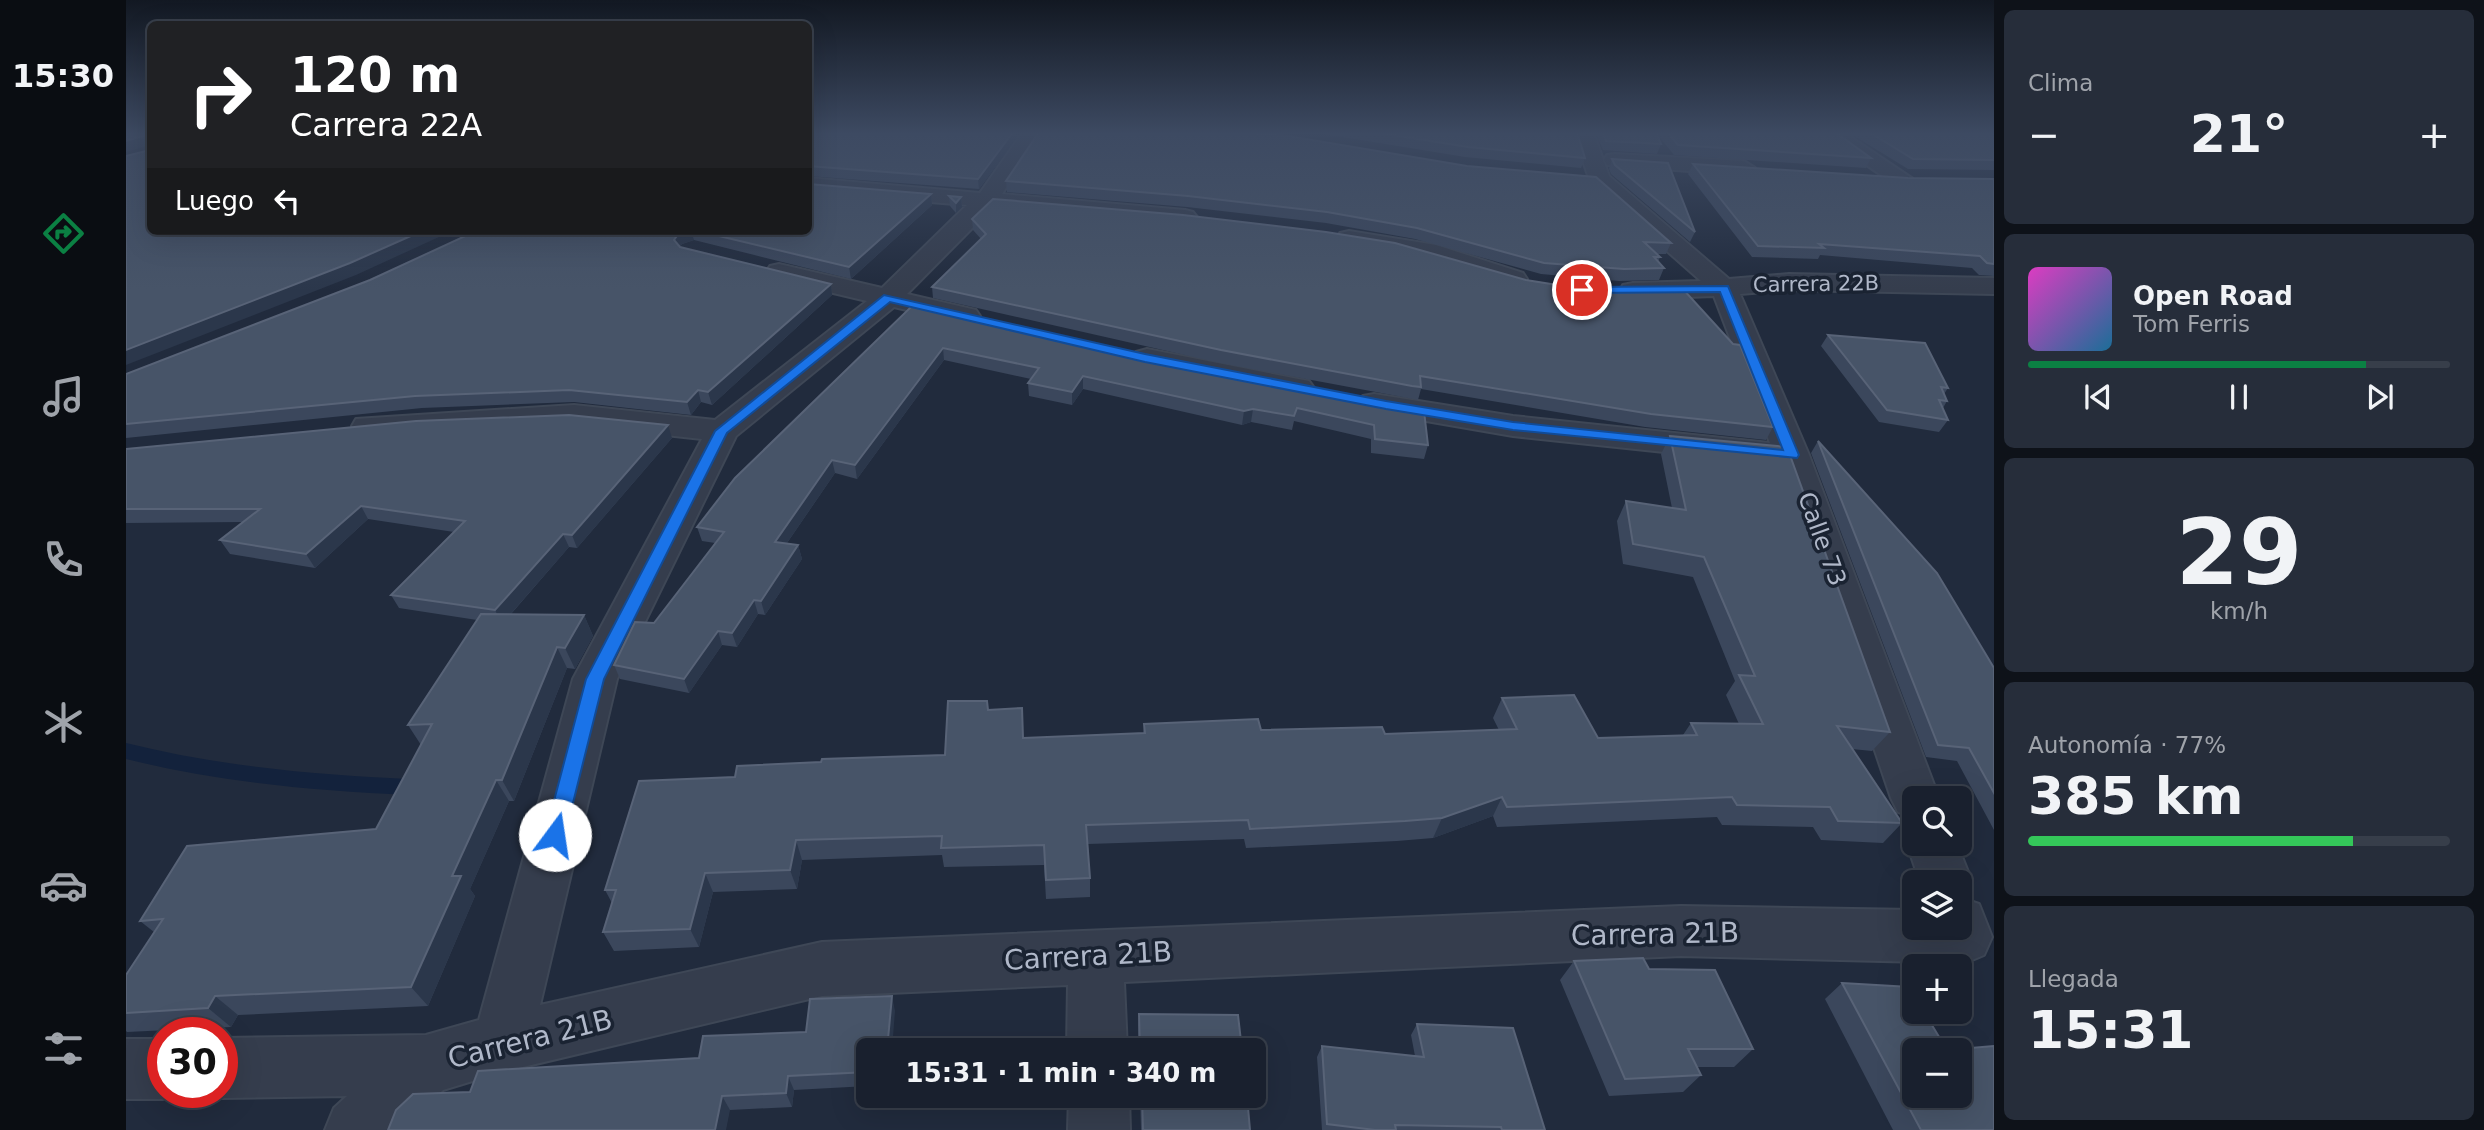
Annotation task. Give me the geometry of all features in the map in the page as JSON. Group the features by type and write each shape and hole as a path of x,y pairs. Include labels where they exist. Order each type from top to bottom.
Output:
{"street":[{"path":"812,185 1125,210 1205,220"},
{"path":"502,1043 595,679 722,431 888,298 987,199 997,185"},
{"name":"Calle 73","path":"1605,185 1724,288 1792,455 1911,786"},
{"path":"1328,235 1408,246 1496,274 1541,285"},
{"path":"745,263 996,323"},
{"name":"Carrera 22B","path":"1610,291 1724,288 1789,282 1994,286"},
{"path":"1118,352 1333,395 1513,426 1792,455"},
{"path":"341,428 422,421 574,415 722,431"},
{"name":"Carrera 21B","path":"238,1068 426,1065 502,1043 822,970 1095,955 1681,931 1902,929"},
{"path":"1095,955 1097,1038"},
{"path":"356,1130 426,1065"},
{"path":"126,1069 147,1069"},
{"path":"1098,1108 1099,1130"}],"building":[{"path":"126,185 147,185 147,235 413,235 350,263 126,350"},
{"path":"812,185 931,194 849,267 715,235 812,235"},
{"path":"1051,185 1605,185 1671,243 1644,242 1660,257 1654,257 1664,268 1624,269 1544,263 1417,228 1327,212 1188,196"},
{"path":"1639,185 1677,185 1695,232"},
{"path":"1709,185 1994,185 1994,264 1987,263 1980,256 1819,244 1824,248 1758,246"},
{"path":"949,196 961,197 956,203"},
{"path":"993,199 1183,215 1326,232 1395,243 1526,280 1570,287 1682,288 1733,344 1740,345 1773,427 1651,414 1420,376 1421,387 1412,386 1221,350 932,287 986,234 972,219"},
{"path":"467,235 678,235 674,240 680,247 831,284 708,392 698,390 687,402 569,390 415,396 126,424 126,374 370,280"},
{"path":"914,304 1216,372 1424,411 1428,445 1375,439 1374,425 1297,408 1294,416 1253,409 1244,411 1083,376 1072,392 1028,383 1039,368 943,348 855,465 832,460 775,542 798,545 761,601 754,600 732,633 718,631 684,679 614,665 635,622 654,623 724,532 697,527 735,478"},
{"path":"1828,335 1925,343 1948,388 1941,387 1947,401 1939,400 1948,420 1887,410"},
{"path":"569,415 668,425 572,535 563,534 495,610 391,595 465,521 361,506 306,554 220,540 260,509 126,509 126,449 416,421"},
{"path":"1670,436 1787,447 1890,732 1837,726 1902,823 1838,821 1830,807 1737,805 1732,797 1507,807 1502,797 1442,818 1405,821 1250,829 1248,820 1086,825 1090,878 1046,880 1044,845 941,848 942,836 796,840 790,870 705,873 690,929 603,932 616,890 605,890 639,781 735,777 737,766 821,762 822,759 945,755 948,701 987,701 988,710 1022,708 1023,738 1145,733 1144,724 1258,719 1261,730 1382,727 1385,734 1517,729 1502,698 1574,695 1598,738 1697,735 1691,723 1763,724 1739,675 1755,676 1704,557 1633,544 1626,501 1686,510"},
{"path":"1818,441 1937,573 1994,668 1994,793 1969,748 1938,745"},
{"path":"481,614 584,615 565,648 557,647 502,780 496,780 452,876 461,876 411,987 215,996 208,1008 126,1013 126,975 163,919 140,921 187,846 376,829 432,724 408,725"},
{"path":"1643,958 1649,969 1715,970 1753,1049 1688,1049 1701,1075 1625,1079 1574,961"},
{"path":"1842,983 1902,987 1902,1024 1931,1024 1940,1038 1902,1038 1902,1095"},
{"path":"892,996 888,1038 856,1038 856,1073 788,1076 786,1093 722,1096 715,1130 388,1130 396,1110 413,1094 470,1092 478,1071 699,1058 703,1036 806,1032 810,999"},
{"path":"1139,1014 1238,1015 1241,1038 1140,1038"},
{"path":"1417,1024 1513,1028 1545,1130 1395,1125 1396,1130 1375,1130 1327,1124 1322,1046 1424,1057"},
{"path":"1994,1046 1994,1130 1921,1130 1909,1108 1972,1108 1972,1048"},
{"path":"1142,1108 1248,1108 1250,1130 1143,1130"}],"waterway":[{"path":"126,751 197,767 266,777 409,787"}],"route":[{"path":"555,835 595,679 722,431 888,298 1145,358 1386,405 1513,426 1792,455 1724,288 1680,291 1582,290"}]}
